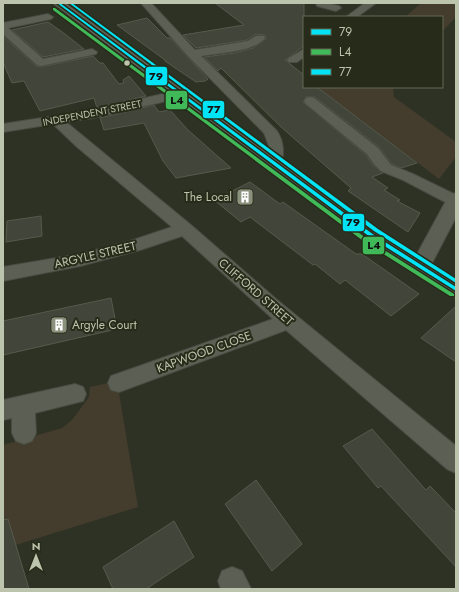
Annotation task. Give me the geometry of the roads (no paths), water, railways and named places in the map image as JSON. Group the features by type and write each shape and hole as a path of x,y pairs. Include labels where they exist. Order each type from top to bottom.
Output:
{"main road":[{"path":"58,3 372,236 456,289"}],"street":[{"path":"146,3 192,54 274,137 276,145 274,163"},
{"path":"352,16 371,3"},
{"path":"318,5 336,8"},
{"path":"3,28 48,16"},
{"path":"3,28 41,63 92,52"},
{"path":"192,54 251,44 260,38"},
{"path":"286,51 299,56"},
{"name":"INDEPENDENT STREET","path":"3,128 57,121 113,110 180,94"},
{"path":"310,101 373,151 379,161 386,168 456,200 420,267"},
{"name":"CLIFFORD STREET","path":"57,121 81,143 185,229 289,321 456,461"},
{"name":"ARGYLE STREET","path":"3,274 80,260 134,246 185,229"},
{"name":"KAPWOOD CLOSE","path":"119,383 289,321"},
{"path":"24,433 13,407 75,394"}],"place":[{"name":"The Local","path":"245,197"},
{"name":"Argyle Court","path":"59,325"}]}
